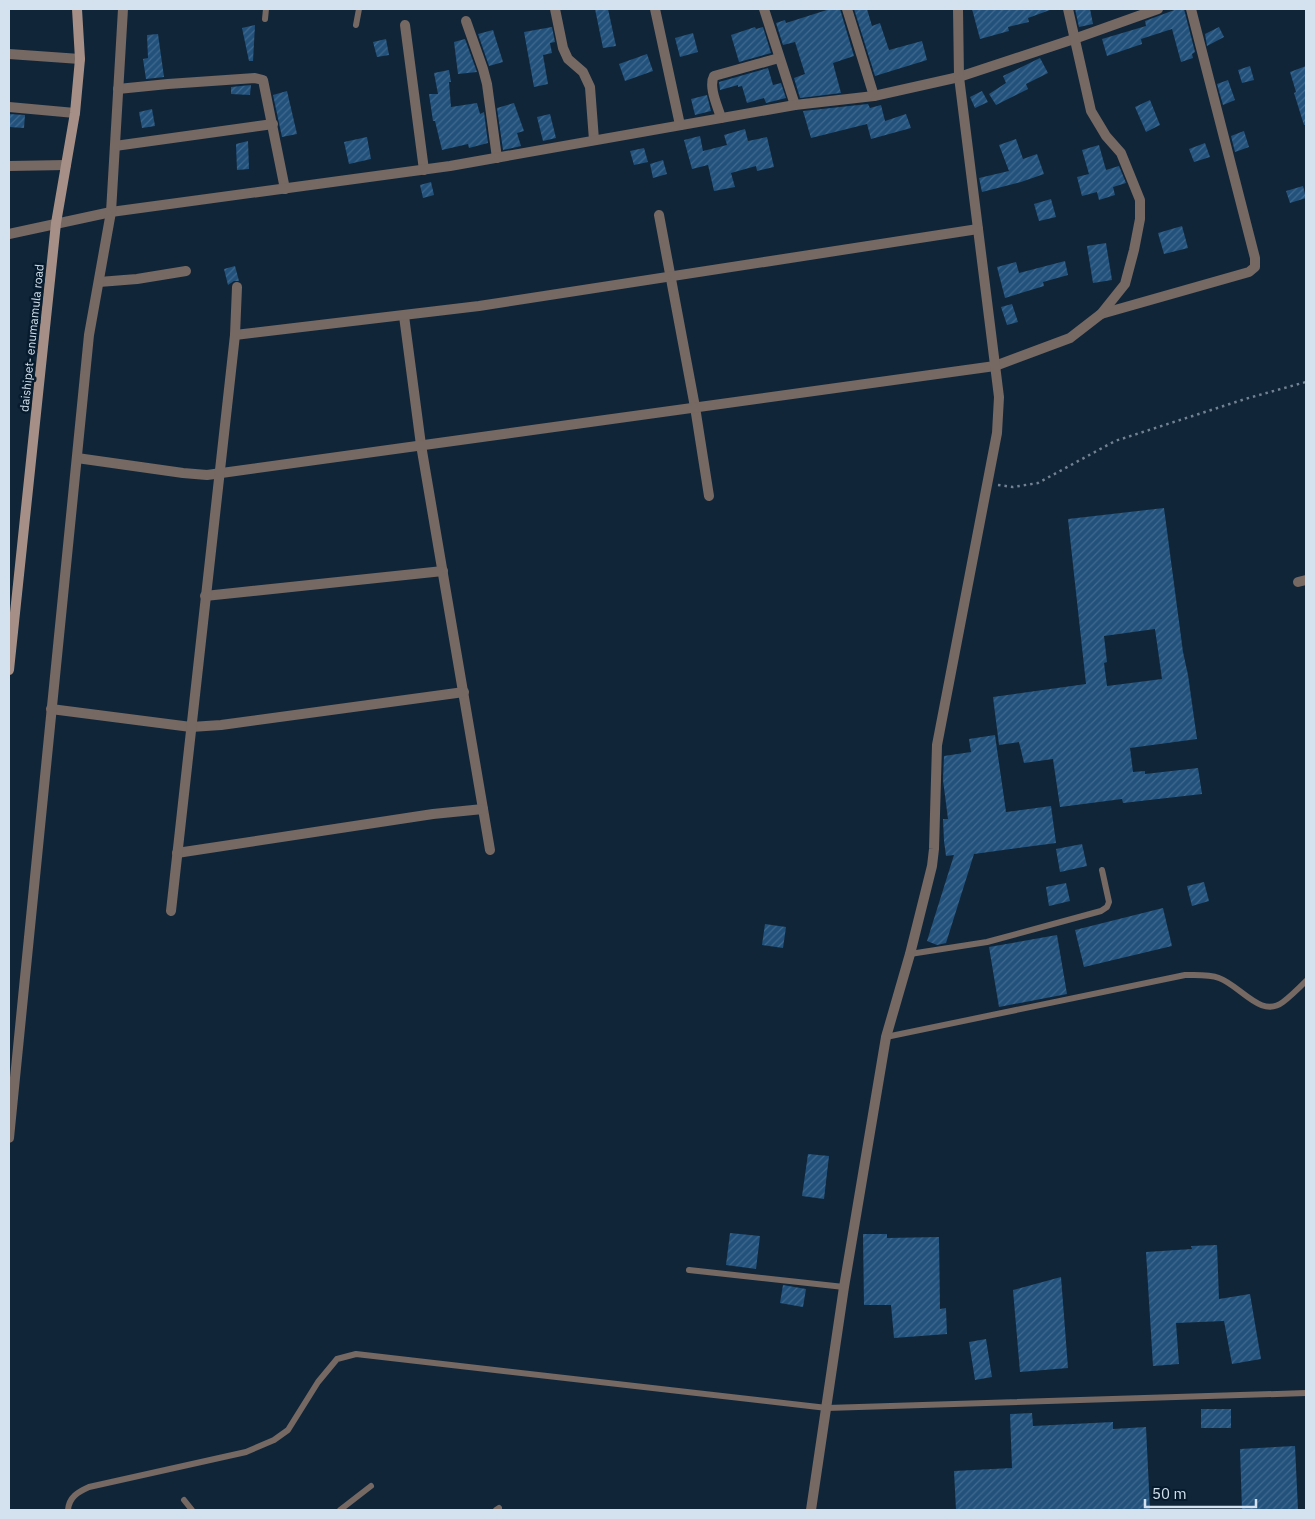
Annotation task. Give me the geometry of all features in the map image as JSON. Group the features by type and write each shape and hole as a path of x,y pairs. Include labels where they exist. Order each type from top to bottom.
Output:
{"street":[{"name":"daishipet- enumamula road","path":"9,670 56,223 74,113 80,59 78,9"},
{"path":"9,1138 89,335 111,212 123,9"},
{"path":"555,9 563,48 568,60 583,72 590,87 594,140"},
{"path":"655,9 680,125"},
{"path":"764,9 795,105"},
{"path":"846,9 874,96"},
{"path":"812,1510 844,1287 886,1037 928,888 934,849 937,745 997,433 999,397 960,77 958,9"},
{"path":"77,458 183,474 208,475 995,366 1070,338 1101,314 1125,284 1140,219 1140,200 1121,153 1106,136 1091,111 1068,9"},
{"path":"9,234 111,212 424,170 795,105 874,96 960,77 1074,40 1143,11 1158,9"},
{"path":"1101,314 1249,272 1255,267 1256,258 1191,9"},
{"path":"466,21 487,84 497,158"},
{"path":"405,25 424,170"},
{"path":"9,54 80,59"},
{"path":"721,118 712,87 714,76 780,58"},
{"path":"118,89 260,78 265,84 285,189"},
{"path":"9,107 74,113"},
{"path":"115,146 273,124"},
{"path":"9,166 66,165"},
{"path":"659,215 695,407 709,496"},
{"path":"235,335 479,306 978,229"},
{"path":"99,282 137,279 186,271"},
{"path":"171,910 235,335 237,287"},
{"path":"404,316 422,445 490,850"},
{"path":"205,596 443,571"},
{"path":"51,709 191,727 222,725 464,692"},
{"path":"177,853 433,814 484,809"}],"lane":[{"path":"265,19 266,9"},
{"path":"356,25 359,9"},
{"path":"910,954 987,942 1101,911 1108,907 1102,870"},
{"path":"886,1037 1184,975 1218,977 1239,988 1256,1003 1264,1007 1274,1007 1283,1003 1306,981"},
{"path":"689,1270 844,1287"},
{"path":"68,1510 73,1496 89,1487 246,1452 274,1440 288,1430 318,1382 337,1359 356,1354 827,1408 1306,1394"},
{"path":"340,1510 370,1486"},
{"path":"184,1500 192,1510"}],"path":[{"path":"988,484 1013,487 1038,483 1115,441 1245,399 1306,382"}],"building":[{"path":"595,9 608,9 616,46 603,48"},
{"path":"830,9 840,9 854,56 833,63 841,93 800,98 794,78 805,74 795,42 783,45 776,23 785,20 786,23"},
{"path":"854,9 867,9 872,26 880,23 889,50 922,41 927,60 875,76"},
{"path":"972,9 1050,10 1028,18 1029,22 1008,27 1009,31 980,39"},
{"path":"1075,9 1090,9 1093,24 1079,27"},
{"path":"1177,9 1184,9 1195,52 1192,54 1193,58 1181,62 1172,29 1141,39 1142,44 1107,56 1102,39 1146,26 1145,21"},
{"path":"255,25 253,61 249,61 242,28"},
{"path":"552,27 555,42 550,43 552,53 543,55 548,84 534,87 524,32"},
{"path":"755,27 756,29 763,27 771,53 739,62 731,35"},
{"path":"1219,27 1224,37 1207,46 1205,34"},
{"path":"493,30 503,62 489,66 478,34"},
{"path":"693,33 698,52 680,57 675,38"},
{"path":"158,34 164,77 146,79 143,59 148,58 147,35"},
{"path":"386,39 389,55 377,57 373,42"},
{"path":"465,39 477,72 458,74 454,42"},
{"path":"647,54 653,71 625,81 619,64"},
{"path":"1040,58 1048,73 1026,84 1028,89 996,105 989,94 1006,83 1003,76"},
{"path":"1250,66 1254,80 1242,83 1238,70"},
{"path":"1306,66 1306,125 1304,125 1290,72"},
{"path":"768,68 773,85 781,83 786,98 766,103 764,98 747,103 742,86 738,87 738,85 720,90 719,82"},
{"path":"449,70 451,107 477,103 480,114 484,112 488,143 469,148 468,144 442,150 435,121 433,121 429,94 438,94 434,73"},
{"path":"1228,80 1235,100 1223,105 1217,84"},
{"path":"251,85 250,95 231,94 231,87"},
{"path":"287,91 297,134 282,137 273,95"},
{"path":"982,91 988,102 975,108 970,97"},
{"path":"707,95 711,111 695,115 691,99"},
{"path":"1150,100 1160,125 1146,132 1135,107"},
{"path":"514,103 524,131 517,133 521,146 503,150 497,108"},
{"path":"868,104 870,108 881,105 885,121 906,114 911,128 871,139 867,124 811,138 803,111"},
{"path":"152,109 155,126 142,128 139,112"},
{"path":"9,114 25,115 24,128 9,127"},
{"path":"550,114 556,138 543,141 537,117"},
{"path":"745,129 748,141 767,137 774,167 757,171 756,166 731,173 735,187 714,191 708,165 692,169 684,140 700,136 703,151 727,145 724,135"},
{"path":"1244,131 1249,147 1235,152 1231,136"},
{"path":"367,137 371,159 349,164 344,142"},
{"path":"1016,139 1023,159 1037,154 1044,174 982,192 979,178 1009,171 999,145"},
{"path":"248,141 249,169 237,170 236,144"},
{"path":"1205,143 1210,157 1194,162 1189,149"},
{"path":"1099,145 1106,170 1119,166 1126,183 1113,187 1115,195 1099,200 1097,192 1082,196 1077,177 1089,174 1082,150"},
{"path":"644,148 648,162 634,165 630,151"},
{"path":"663,160 667,174 653,178 650,164"},
{"path":"431,182 434,195 423,198 420,185"},
{"path":"1303,186 1306,198 1290,203 1286,191"},
{"path":"1051,199 1056,217 1039,221 1034,204"},
{"path":"1182,226 1188,248 1164,254 1158,233"},
{"path":"1106,243 1112,280 1093,283 1087,246"},
{"path":"1065,261 1068,275 1043,282 1044,286 1005,298 997,267 1016,262 1019,273"},
{"path":"235,266 239,281 234,281 228,285 224,269"},
{"path":"1012,304 1018,322 1007,325 1001,307"},
{"path":"1164,508 1183,652 1197,739 1130,748 1133,772 1145,771 1145,774 1198,768 1202,794 1123,803 1122,799 1060,807 1053,759 1024,763 1019,742 999,745 993,697 1086,684 1068,519","holes":["1155,629 1162,679 1107,686 1104,663 1107,662 1104,636"]},
{"path":"995,735 1006,812 1051,806 1056,843 974,854 946,943 937,945 927,941 954,855 946,856 944,841 943,819 948,819 943,780 944,756 971,752 969,739"},
{"path":"1082,844 1087,866 1060,872 1056,849"},
{"path":"1204,882 1209,901 1192,906 1187,886"},
{"path":"1066,883 1070,901 1049,906 1046,887"},
{"path":"1163,908 1172,946 1084,967 1075,930"},
{"path":"765,924 786,927 783,948 762,945"},
{"path":"1057,935 1067,994 999,1007 989,947"},
{"path":"808,1154 829,1156 824,1199 802,1196"},
{"path":"730,1233 760,1236 756,1269 726,1265"},
{"path":"863,1234 887,1234 887,1238 939,1237 940,1309 946,1308 947,1334 894,1338 891,1305 864,1305"},
{"path":"1217,1245 1219,1299 1250,1294 1261,1359 1232,1364 1224,1321 1176,1323 1179,1364 1153,1366 1146,1252 1192,1249 1191,1246"},
{"path":"1061,1277 1068,1368 1020,1372 1013,1290"},
{"path":"783,1285 806,1289 803,1307 780,1303"},
{"path":"986,1339 992,1377 975,1380 969,1342"},
{"path":"1201,1409 1231,1409 1231,1428 1201,1428"},
{"path":"1032,1413 1033,1426 1113,1422 1113,1429 1146,1427 1150,1510 956,1510 954,1471 1012,1468 1010,1414"},
{"path":"1295,1446 1298,1510 1242,1510 1240,1449"}]}
